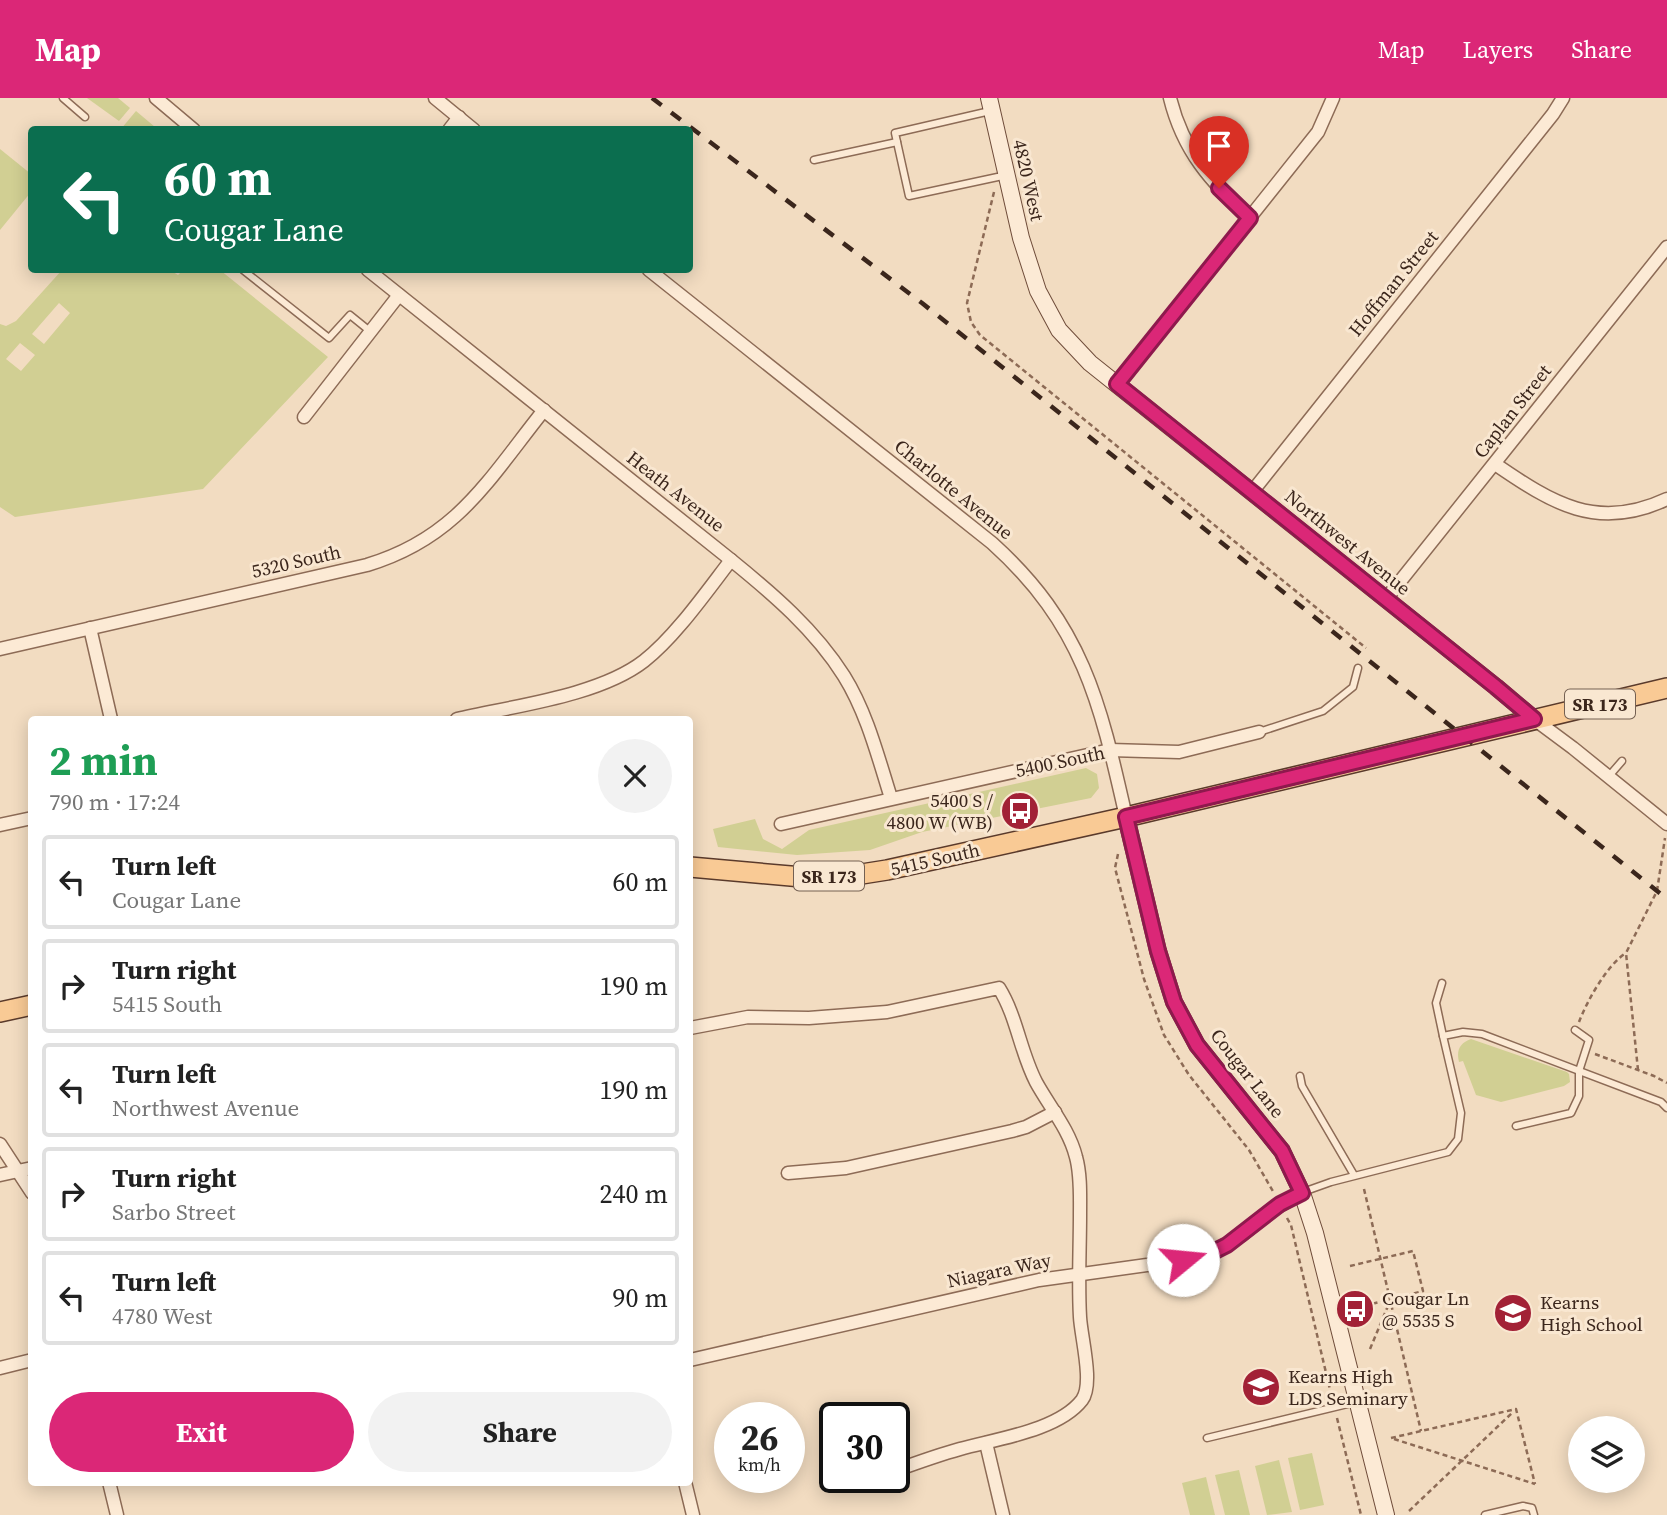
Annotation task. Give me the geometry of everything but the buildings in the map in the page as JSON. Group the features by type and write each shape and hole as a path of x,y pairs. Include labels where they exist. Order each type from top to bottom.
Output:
{"main road":[{"name":"5415 South","path":"693,867 802,877 849,876 887,870 1667,690"},
{"path":"0,1013 28,1006"}],"street":[{"path":"156,98 189,126"},
{"path":"435,98 469,126"},
{"path":"1170,98 1182,134 1194,156 1209,178 1250,218"},
{"path":"1117,384 1318,132 1333,98"},
{"name":"Hoffman Street","path":"1252,492 1563,98"},
{"name":"4820 West","path":"990,104 1000,177 1030,270"},
{"path":"452,126 459,117"},
{"name":"Caplan Street","path":"1386,599 1667,247"},
{"name":"Northwest Avenue","path":"1030,270 1047,311 1059,330 1090,363 1667,824"},
{"name":"Heath Avenue","path":"372,273 731,559 788,608 816,637 845,677 871,733 891,798"},
{"name":"Charlotte Avenue","path":"653,273 1013,563 1051,607 1075,646 1094,692 1126,817"},
{"path":"304,417 399,295"},
{"name":"5320 South","path":"0,649 367,565 409,550 443,528 466,508 544,411"},
{"path":"1495,464 1538,494 1559,504 1588,512 1612,514 1636,511 1667,499"},
{"path":"470,716 597,687 626,673 646,660 672,633 731,559"},
{"path":"90,628 110,716"},
{"name":"5400 South","path":"781,824 1110,750 1179,752 1259,732"},
{"name":"Cougar Lane","path":"1126,817 1158,951 1174,1002 1197,1045 1282,1151 1302,1193 1315,1233 1385,1515"},
{"path":"0,825 28,819"},
{"path":"693,1027 748,1017 809,1018 887,1012 999,988 1007,1001 1023,1051 1070,1141 1079,1173 1080,1316 1087,1379 1086,1394 1081,1402 1067,1413 1028,1432 910,1465"},
{"path":"788,1173 846,1168 972,1140 1026,1127 1055,1112"},
{"path":"0,1144 25,1169"},
{"path":"0,1175 25,1169"},
{"name":"Niagara Way","path":"693,1359 1014,1286 1209,1254 1235,1240 1271,1211 1302,1193"},
{"path":"0,1368 28,1361"},
{"path":"986,1443 1003,1515"},
{"path":"110,1486 117,1515"},
{"path":"686,1486 693,1515"}],"lane":[{"path":"63,98 85,117"},
{"path":"990,104 895,133 909,196 1000,177"},
{"path":"814,160 897,142"},
{"path":"247,273 329,338 349,315 371,332"},
{"path":"1259,732 1323,711 1353,687 1358,668"},
{"path":"1609,776 1622,761"},
{"path":"1302,1193 1354,1175 1448,1152 1458,1139 1461,1113 1436,1003 1442,983"},
{"path":"1516,1126 1571,1114 1578,1096 1579,1071 1589,1041 1575,1030"},
{"path":"1443,1036 1463,1032 1482,1034 1661,1102 1667,1108"},
{"path":"1300,1076 1302,1086 1354,1175"},
{"path":"1207,1438 1358,1402"},
{"path":"1485,1515 1523,1506 1532,1508 1534,1515"}],"path":[{"path":"1000,177 994,190 967,303 971,322 980,335 1366,648"},
{"path":"1575,1030 1591,997 1618,958 1626,953 1657,891 1667,824"},
{"path":"1626,953 1638,1070"},
{"path":"1586,1050 1667,1083"},
{"path":"1364,1189 1421,1431"},
{"path":"1291,1225 1361,1515"},
{"path":"1350,1266 1413,1251 1423,1291 1360,1307"},
{"path":"1370,1349 1390,1300"},
{"path":"1516,1409 1535,1484 1391,1438 1421,1431 1516,1409"},
{"path":"1409,1511 1516,1409"}],"shaded area":[{"path":"87,98 118,98 130,108 119,121"},
{"path":"136,111 154,126 124,126"},
{"path":"0,149 28,172 28,196 0,230"},
{"path":"59,273 224,273 328,357 203,489 15,517 0,507 0,324 6,326 16,321","holes":["59,303 70,313 44,344 32,334","20,343 35,355 21,371 6,359"]},
{"path":"1086,768 1097,774 1099,788 1091,798 922,832 870,850 797,855 718,847 713,829 755,819 763,839 782,849 809,830"},
{"path":"1471,1039 1567,1072 1570,1082 1564,1086 1501,1102 1476,1095 1463,1061 1459,1062 1458,1058 1460,1048"},
{"path":"1312,1453 1324,1505 1300,1510 1288,1458"},
{"path":"1279,1460 1292,1512 1267,1515 1255,1466"},
{"path":"1239,1470 1250,1515 1225,1515 1215,1475"},
{"path":"1206,1477 1215,1515 1190,1515 1182,1483"}],"railway":[{"path":"652,98 689,126"},
{"path":"693,129 922,303 1667,899"}],"place":[{"name":"5400 S / 4800 W (WB)","path":"1020,811"},
{"name":"Cougar Ln @ 5535 S","path":"1355,1309"},
{"name":"Kearns High School","path":"1513,1313"},
{"name":"Kearns High LDS Seminary","path":"1261,1387"}],"route":[{"path":"1183,1260 1209,1254 1227,1245 1280,1204 1302,1193 1282,1151 1197,1045 1174,1002 1158,951 1126,817 1534,719 1117,384 1250,218 1219,188"}]}
